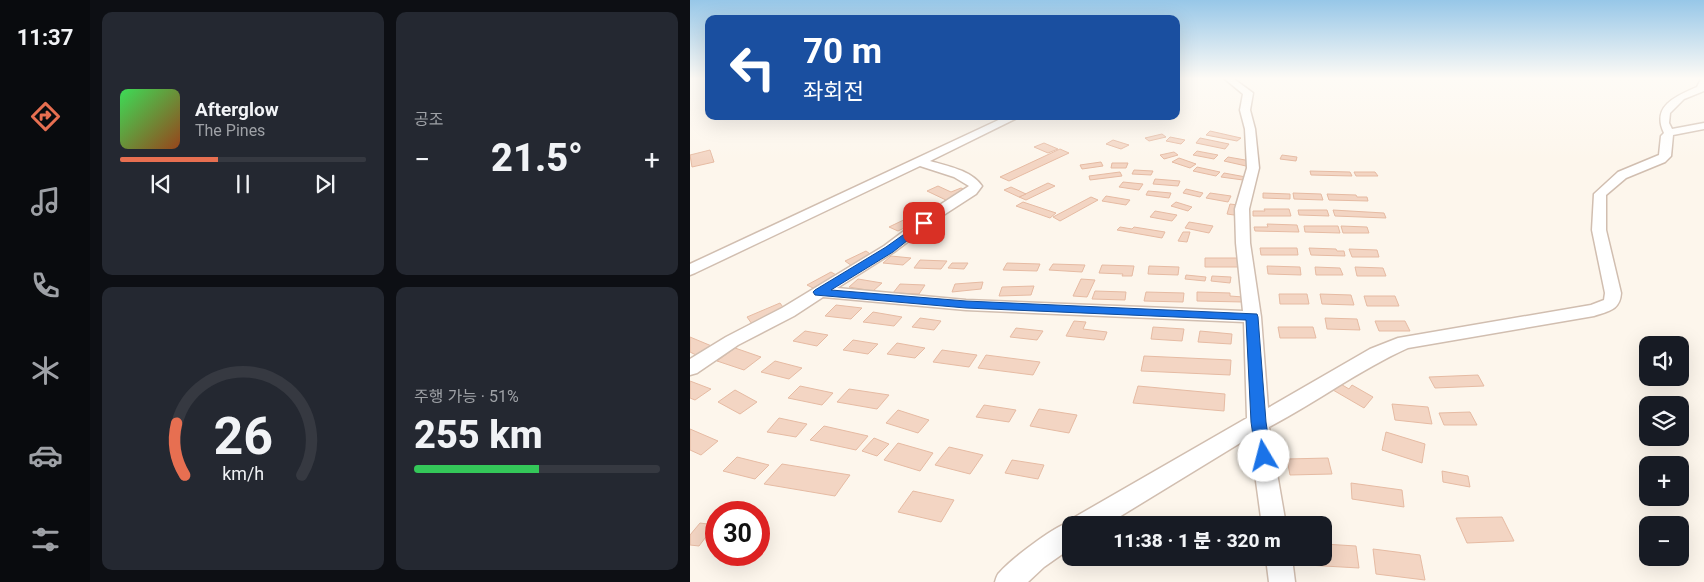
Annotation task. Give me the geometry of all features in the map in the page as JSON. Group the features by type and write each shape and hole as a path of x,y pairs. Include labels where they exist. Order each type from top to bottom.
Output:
{"street":[{"path":"1246,106 1250,129 1253,168 1242,209 1243,243 1252,317 1258,422 1273,516"},
{"path":"1669,133 1664,123 1665,112 1671,106"},
{"path":"690,270 1007,120"},
{"path":"1099,516 1258,422 1293,405 1377,354 1404,342 1594,310 1612,303 1613,293 1600,230 1600,194 1622,175 1661,160 1665,156 1666,136 1669,133 1704,126"},
{"path":"690,368 732,341 788,312 889,250 937,213 972,191 976,186 975,182 964,177 918,162"},
{"path":"819,292 966,305 1252,317"},
{"path":"1008,582 1035,558 1062,538"},
{"path":"1280,566 1282,582"}],"building":[{"path":"1210,131 1241,138 1237,141 1206,135"},
{"path":"1162,134 1166,137 1149,141 1145,138"},
{"path":"1170,137 1185,140 1181,144 1166,141"},
{"path":"1200,138 1229,144 1225,149 1196,143"},
{"path":"1113,140 1129,145 1121,149 1106,144"},
{"path":"1044,143 1058,149 1048,153 1034,147"},
{"path":"1060,149 1069,153 1009,181 1000,177"},
{"path":"710,150 714,162 692,167 690,155"},
{"path":"1197,151 1218,155 1214,159 1193,155"},
{"path":"1174,152 1178,155 1164,159 1160,155"},
{"path":"1282,155 1297,157 1296,161 1280,159"},
{"path":"1228,157 1251,161 1246,166 1224,161"},
{"path":"1179,158 1196,164 1190,168 1172,162"},
{"path":"1101,162 1103,166 1082,169 1080,165"},
{"path":"1112,163 1128,163 1126,168 1111,168"},
{"path":"1197,167 1220,172 1216,176 1193,171"},
{"path":"1134,170 1153,171 1151,175 1132,174"},
{"path":"1310,171 1350,172 1352,176 1311,175"},
{"path":"1120,172 1122,176 1090,180 1089,176"},
{"path":"1354,172 1375,172 1378,176 1356,176"},
{"path":"1224,173 1246,177 1243,180 1221,177"},
{"path":"1155,179 1180,181 1178,186 1153,184"},
{"path":"1123,182 1143,184 1139,190 1119,187"},
{"path":"1048,183 1055,186 1026,200 1019,197"},
{"path":"938,186 951,192 961,188 968,191 948,201 927,191"},
{"path":"1011,187 1026,194 1019,197 1004,190"},
{"path":"1186,189 1203,193 1200,197 1183,193"},
{"path":"1148,191 1171,193 1169,198 1146,195"},
{"path":"1210,193 1231,196 1228,202 1206,198"},
{"path":"1263,193 1290,194 1290,199 1263,198"},
{"path":"1293,193 1321,194 1323,200 1294,199"},
{"path":"1327,194 1356,195 1357,197 1367,197 1368,201 1329,200"},
{"path":"1106,196 1130,200 1126,205 1102,201"},
{"path":"1091,197 1098,200 1060,221 1053,217"},
{"path":"1023,202 1056,213 1050,218 1016,206"},
{"path":"1176,202 1192,207 1188,211 1171,206"},
{"path":"1230,204 1238,205 1234,215 1227,214"},
{"path":"1264,209 1289,209 1291,216 1253,216 1253,211 1265,211"},
{"path":"1298,210 1327,210 1329,216 1299,215"},
{"path":"1333,210 1384,213 1386,218 1335,216"},
{"path":"1155,211 1177,215 1172,221 1150,217"},
{"path":"918,213 927,217 898,231 889,227"},
{"path":"1189,222 1213,226 1209,233 1185,228"},
{"path":"1267,224 1297,225 1299,232 1255,231 1254,227 1268,227"},
{"path":"1304,226 1338,226 1340,233 1305,232"},
{"path":"1341,226 1367,227 1369,233 1343,233"},
{"path":"1120,227 1132,229 1134,227 1165,232 1162,238 1117,230"},
{"path":"923,230 945,234 936,241 914,237"},
{"path":"1183,232 1190,232 1187,242 1178,241"},
{"path":"1260,248 1297,248 1298,255 1261,255"},
{"path":"1309,248 1336,249 1337,251 1344,251 1345,256 1311,255"},
{"path":"1349,249 1377,250 1379,257 1352,257"},
{"path":"866,251 873,256 852,266 845,261"},
{"path":"891,256 911,258 903,265 883,263"},
{"path":"1205,258 1237,258 1238,267 1205,267"},
{"path":"920,260 947,261 941,269 914,268"},
{"path":"952,263 968,263 964,269 948,268"},
{"path":"1007,263 1040,264 1037,271 1003,270"},
{"path":"1053,264 1085,265 1082,272 1049,270"},
{"path":"1102,265 1134,266 1132,276 1122,276 1123,274 1099,273"},
{"path":"1149,266 1179,267 1178,275 1148,274"},
{"path":"1267,266 1300,267 1301,275 1268,274"},
{"path":"1315,267 1340,268 1343,275 1316,275"},
{"path":"1355,267 1383,268 1386,276 1357,276"},
{"path":"831,272 838,276 815,289 807,285"},
{"path":"1186,275 1206,277 1205,281 1185,279"},
{"path":"1212,276 1231,277 1230,283 1211,281"},
{"path":"858,279 882,283 873,291 849,287"},
{"path":"1081,279 1095,280 1087,297 1073,296"},
{"path":"983,282 981,289 952,292 955,284"},
{"path":"900,284 925,285 919,294 893,293"},
{"path":"1034,286 1031,295 999,296 1002,287"},
{"path":"1095,291 1126,292 1125,300 1092,299"},
{"path":"1146,292 1184,293 1183,302 1144,301"},
{"path":"1197,292 1230,293 1230,296 1243,297 1243,302 1197,301"},
{"path":"1279,294 1307,294 1309,304 1280,304"},
{"path":"1320,294 1351,295 1354,305 1322,304"},
{"path":"1364,296 1395,296 1399,306 1367,306"},
{"path":"780,303 785,310 752,324 747,317"},
{"path":"836,305 862,308 851,319 825,316"},
{"path":"873,312 902,317 894,326 863,322"},
{"path":"920,318 941,321 934,330 912,327"},
{"path":"1325,318 1357,319 1360,330 1327,329"},
{"path":"1074,321 1086,322 1083,329 1107,332 1104,340 1066,336"},
{"path":"1375,321 1405,321 1410,331 1379,331"},
{"path":"1153,327 1184,329 1182,341 1151,339"},
{"path":"1278,327 1313,327 1316,338 1280,338"},
{"path":"1016,328 1043,331 1037,340 1010,337"},
{"path":"805,331 828,335 817,346 793,341"},
{"path":"1200,331 1232,334 1231,344 1198,342"},
{"path":"690,337 714,347 700,357 690,352"},
{"path":"853,340 878,344 868,354 843,350"},
{"path":"897,343 925,348 915,358 887,354"},
{"path":"735,348 761,357 744,370 717,361"},
{"path":"942,350 977,355 969,367 933,362"},
{"path":"986,355 1040,362 1033,375 978,368"},
{"path":"1144,356 1231,360 1230,375 1141,371"},
{"path":"775,361 802,368 789,379 761,372"},
{"path":"1478,375 1484,386 1435,388 1429,377"},
{"path":"690,381 711,389 695,400 690,398"},
{"path":"1339,383 1349,389 1352,385 1373,397 1364,408 1333,390"},
{"path":"800,386 833,393 822,405 788,398"},
{"path":"1138,386 1225,394 1224,411 1133,403"},
{"path":"849,389 889,395 877,409 837,402"},
{"path":"735,390 757,402 740,414 718,402"},
{"path":"1392,404 1428,407 1432,424 1395,420"},
{"path":"984,405 1016,410 1009,422 976,417"},
{"path":"1039,409 1077,415 1069,433 1030,426"},
{"path":"898,410 929,420 918,433 886,423"},
{"path":"1470,412 1477,425 1444,425 1439,413"},
{"path":"779,418 807,424 796,437 767,432"},
{"path":"824,426 868,436 856,450 810,440"},
{"path":"690,429 718,441 701,455 690,450"},
{"path":"1386,432 1425,444 1422,463 1382,450"},
{"path":"874,438 889,444 877,456 862,451"},
{"path":"898,443 933,453 920,471 884,460"},
{"path":"949,447 983,455 970,474 935,465"},
{"path":"737,457 769,465 755,479 723,471"},
{"path":"1328,458 1332,474 1290,475 1287,459"},
{"path":"1012,460 1044,465 1038,479 1005,473"},
{"path":"782,464 850,475 835,496 764,484"},
{"path":"1442,471 1468,476 1470,487 1443,482"},
{"path":"1351,483 1402,490 1404,507 1352,499"},
{"path":"913,491 954,500 941,522 898,512"},
{"path":"1502,517 1514,541 1467,543 1456,518"},
{"path":"700,523 705,524 705,538 699,546 690,545 690,535"},
{"path":"1332,544 1356,546 1359,568 1324,566 1332,566"},
{"path":"1373,549 1420,555 1425,580 1376,574"}],"route":[{"path":"924,223 889,250 819,292 966,305 1252,317 1258,422 1264,456"}]}
